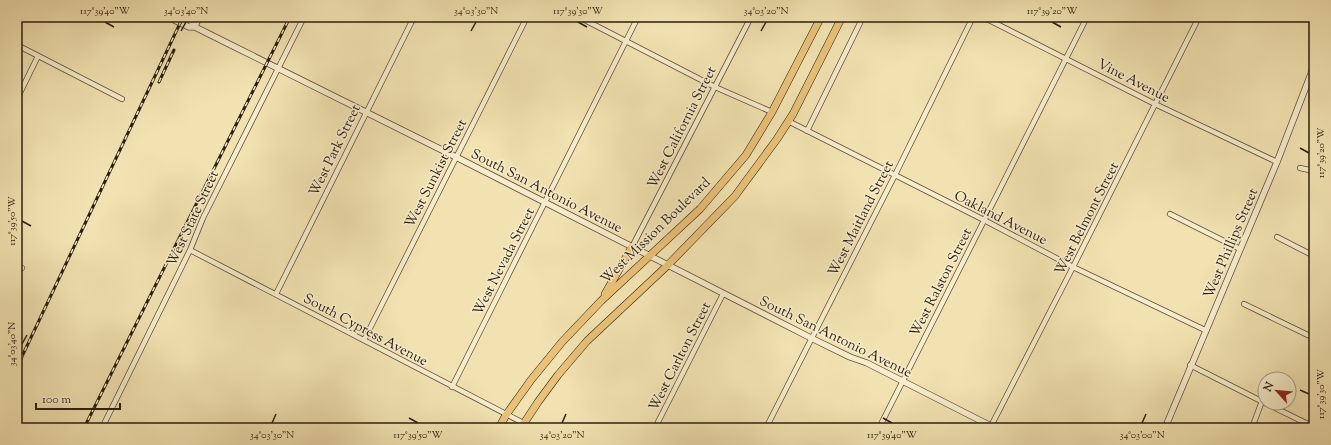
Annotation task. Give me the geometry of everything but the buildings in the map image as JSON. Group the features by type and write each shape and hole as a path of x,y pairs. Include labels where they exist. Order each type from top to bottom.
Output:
{"main road":[{"name":"West Mission Boulevard","path":"499,428 506,415 531,380 562,342 601,301 700,209 746,155 772,112 821,17"},
{"path":"523,426 558,375 587,341 668,265 735,196 793,114 842,17"},
{"path":"601,301 632,247"}],"street":[{"name":"South San Antonio Avenue","path":"168,17 189,27 195,27 278,68 456,157 723,294 850,357 867,363 992,427"},
{"name":"South San Antonio Avenue","path":"184,17 191,21 195,27"},
{"path":"195,27 200,17"},
{"name":"West State Street","path":"102,428 190,250 203,218 304,17"},
{"name":"West Park Street","path":"276,294 365,112 414,17"},
{"name":"West Sunkist Street","path":"364,340 527,17"},
{"path":"579,17 715,87 772,112"},
{"name":"West Nevada Street","path":"452,387 638,17"},
{"name":"West California Street","path":"632,247 751,17"},
{"path":"807,130 863,17"},
{"name":"West Maitland Street","path":"766,428 895,176 973,17"},
{"name":"Vine Avenue","path":"983,17 1155,104 1277,162"},
{"name":"West Ralston Street","path":"879,428 1087,17"},
{"name":"West Belmont Street","path":"992,427 1199,17"},
{"path":"17,45 122,99"},
{"path":"17,99 38,56"},
{"name":"West Phillips Street","path":"1165,428 1190,365 1312,78 1314,66"},
{"name":"Oakland Avenue","path":"788,121 984,220 1073,267 1205,330"},
{"path":"1300,168 1314,171"},
{"path":"1170,214 1240,249"},
{"path":"1277,237 1314,256"},
{"name":"South Cypress Avenue","path":"190,250 506,415 523,426 533,428"},
{"path":"17,265 22,268"},
{"name":"West Carlton Street","path":"655,428 723,294"},
{"path":"1244,304 1314,338"},
{"path":"1190,365 1257,398"},
{"path":"1252,428 1260,411"},
{"path":"1282,411 1314,427"}],"railway":[{"path":"17,367 183,17"},
{"path":"84,428 290,17"},
{"path":"159,82 174,50"}]}
